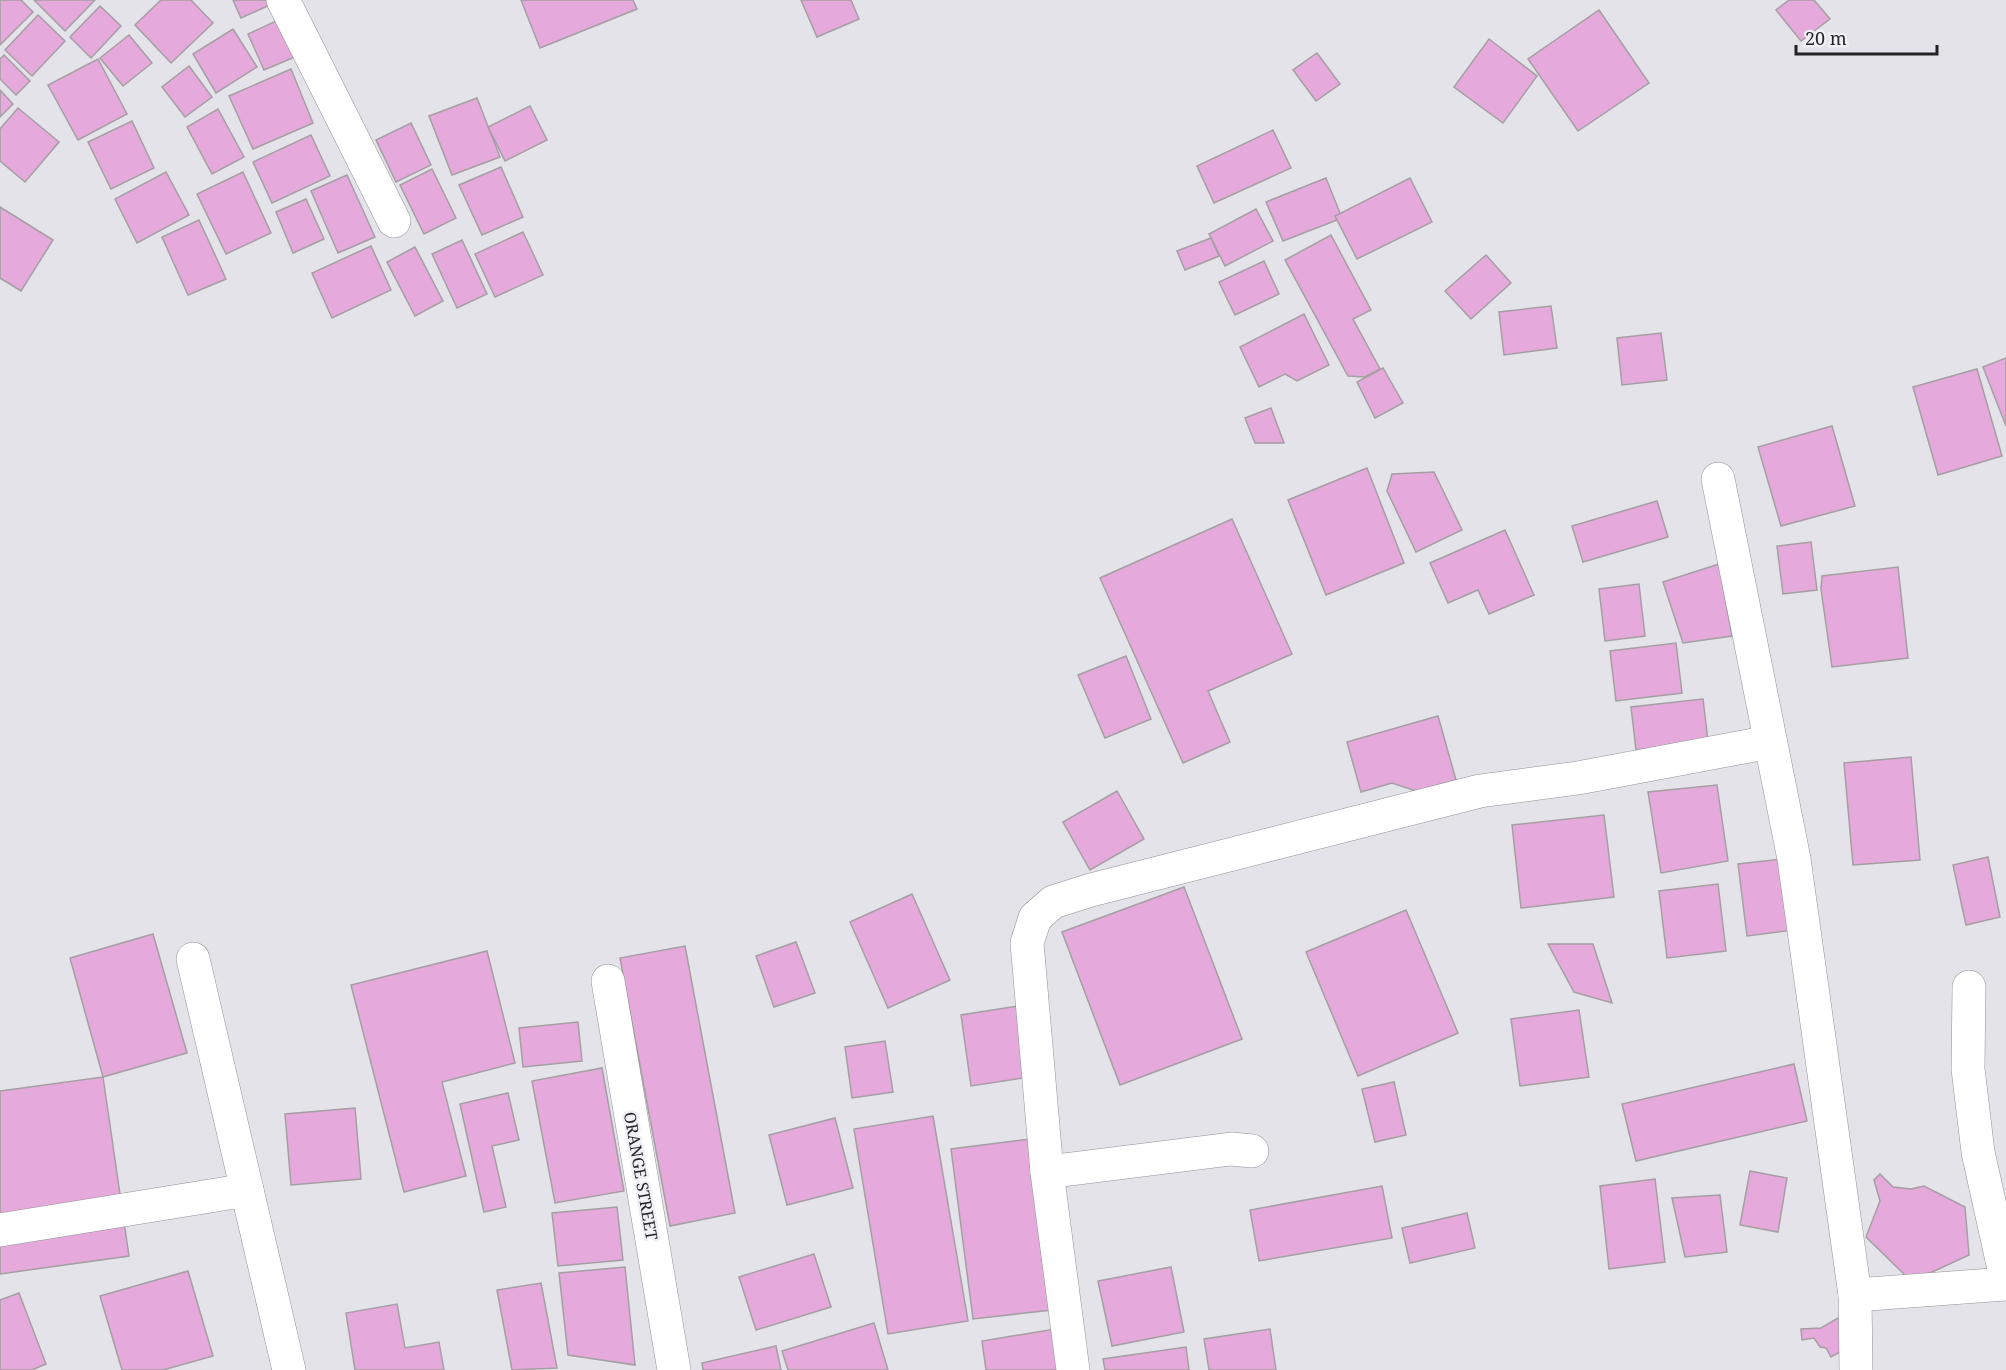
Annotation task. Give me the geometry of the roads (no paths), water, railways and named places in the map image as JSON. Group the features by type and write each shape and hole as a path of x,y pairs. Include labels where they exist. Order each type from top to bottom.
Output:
{"street":[{"path":"283,0 394,221"},
{"path":"1718,479 1794,859 1855,1295 1856,1370"},
{"path":"1073,1370 1047,1172 1027,943 1035,918 1053,902 1090,890 1480,791 1578,778 1770,742"},
{"path":"193,959 289,1370"},
{"name":"ORANGE STREET","path":"608,981 674,1370"},
{"path":"1969,987 1968,1069 1978,1152 2006,1278"},
{"path":"1047,1172 1231,1149 1252,1151"},
{"path":"0,1230 247,1190"},
{"path":"1855,1295 2006,1284"}]}
